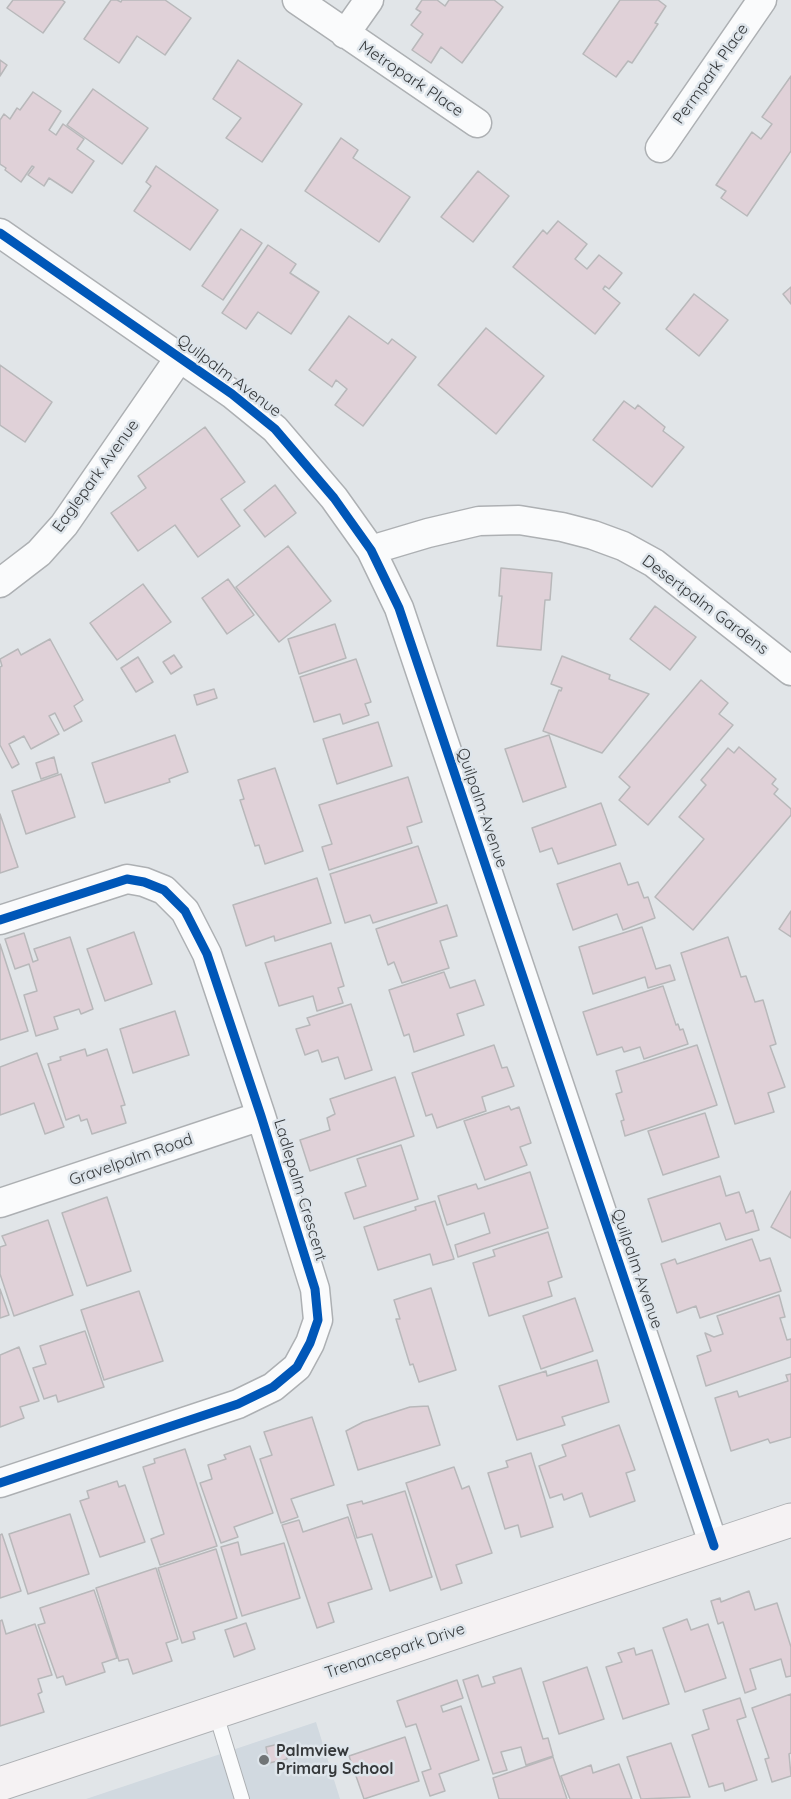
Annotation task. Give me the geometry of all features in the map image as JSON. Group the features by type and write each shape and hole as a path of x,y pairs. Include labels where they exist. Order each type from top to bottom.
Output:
{"street":[{"name":"Metropark Place","path":"297,0 477,123"},
{"name":"Metropark Place","path":"345,34 369,0"},
{"name":"Permpark Place","path":"660,148 762,0"},
{"name":"Quilpalm Avenue","path":"0,233 232,394 275,429 334,498 371,550 399,608 714,1546"},
{"name":"Eaglepark Avenue","path":"0,582 39,553 63,525 180,357"},
{"name":"Desertpalm Gardens","path":"371,550 479,521 519,520 593,535 623,546 654,564 791,671"},
{"name":"Ladlepalm Crescent","path":"0,920 127,879 144,882 164,890 185,911 207,954 261,1116 315,1289 318,1320 310,1343 297,1367 273,1387 238,1404 0,1483"},
{"name":"Gravelpalm Road","path":"0,1203 261,1116"},
{"name":"Trenancepark Drive","path":"0,1784 791,1520"}],"lane":[{"path":"215,1711 242,1799"}],"shaded area":[{"name":"Palmview Primary School","path":"316,1722 340,1799 86,1799"}],"building":[{"path":"13,0 62,0 65,2 43,33 7,8"},
{"path":"111,0 121,2 122,0 165,0 191,18 165,55 137,36 119,63 84,39"},
{"path":"422,0 437,0 445,6 449,0 494,0 503,7 462,63 441,47 431,63 412,50 423,34 411,25 421,12 416,9"},
{"path":"620,0 658,0 666,6 655,23 658,24 632,63 628,61 616,77 583,54"},
{"path":"0,60 7,65 0,76"},
{"path":"238,60 302,104 262,162 226,138 241,118 213,99"},
{"path":"791,76 791,151 747,216 721,198 726,191 716,185 752,132 761,139 772,124 762,117"},
{"path":"93,89 148,128 122,164 67,125"},
{"path":"33,92 61,111 49,130 56,135 63,124 84,139 77,149 94,161 72,193 49,178 44,186 28,175 34,167 32,166 21,182 0,164 0,120 4,114 10,119 17,108 20,110"},
{"path":"341,138 358,150 353,158 410,197 379,242 305,191"},
{"path":"156,166 218,210 190,250 134,211 151,186 146,182"},
{"path":"478,171 509,196 473,242 441,217"},
{"path":"558,221 587,244 575,259 587,269 599,255 622,273 609,289 605,286 603,289 620,303 595,334 513,267 543,230 547,234"},
{"path":"241,229 262,243 223,300 202,286"},
{"path":"268,245 296,264 290,273 319,292 291,334 258,312 246,329 222,313"},
{"path":"791,287 791,304 783,294"},
{"path":"694,294 728,320 699,356 666,329"},
{"path":"349,316 388,344 392,339 416,357 363,426 335,405 347,389 336,380 332,387 309,370"},
{"path":"486,328 544,376 496,434 438,385"},
{"path":"0,365 52,402 25,442 0,425"},
{"path":"624,401 635,409 638,405 665,427 663,431 684,447 652,487 593,440"},
{"path":"205,427 245,482 221,499 240,526 198,557 175,525 138,551 111,513 146,488 138,476"},
{"path":"275,485 296,513 265,537 244,510"},
{"path":"288,546 331,601 279,642 236,587"},
{"path":"501,568 552,573 550,600 545,600 541,650 497,646 502,596 499,596"},
{"path":"228,579 254,615 227,634 202,598"},
{"path":"143,584 171,622 117,660 90,623"},
{"path":"655,606 696,637 670,670 630,639"},
{"path":"335,624 346,658 299,674 288,639"},
{"path":"50,639 83,700 74,706 82,721 64,731 55,713 49,716 59,734 31,749 24,736 9,744 19,764 12,768 0,745 0,667 2,666 0,659 18,649 21,655"},
{"path":"174,655 182,667 171,674 163,662"},
{"path":"562,656 610,675 609,679 649,694 602,753 543,731 559,690 561,691 562,688 551,684"},
{"path":"138,657 153,682 136,692 121,668"},
{"path":"356,659 371,702 365,704 369,715 343,724 340,714 314,722 300,677"},
{"path":"701,680 728,703 719,714 733,725 648,825 619,800 630,787 619,777"},
{"path":"214,689 217,698 197,705 194,695"},
{"path":"378,722 392,766 337,784 323,739"},
{"path":"175,735 188,772 169,779 170,782 105,803 92,763"},
{"path":"549,735 566,787 523,802 505,749"},
{"path":"739,747 776,779 772,784 778,789 774,794 791,809 791,815 693,930 655,897 704,839 679,817 706,785 701,780 728,748 734,753"},
{"path":"54,757 58,773 41,779 36,763"},
{"path":"275,768 303,851 265,864 259,845 255,846 240,800 244,799 238,780"},
{"path":"61,774 75,817 26,834 12,791"},
{"path":"408,777 422,822 407,827 412,843 329,870 322,847 332,844 319,805"},
{"path":"601,803 616,845 558,864 552,848 540,852 532,828"},
{"path":"0,814 18,867 0,873"},
{"path":"418,846 437,903 373,923 370,915 345,923 330,874"},
{"path":"620,863 628,885 638,882 644,898 648,897 655,918 623,930 617,914 573,930 557,884"},
{"path":"317,878 331,923 275,941 274,936 246,946 233,905"},
{"path":"447,905 457,936 440,941 449,968 402,983 394,962 388,965 376,929"},
{"path":"791,911 791,937 779,929"},
{"path":"642,927 656,969 670,965 675,980 648,988 645,977 593,994 579,947"},
{"path":"134,932 152,984 105,1001 87,949"},
{"path":"24,933 33,962 38,960 34,949 70,937 93,1009 81,1014 79,1009 54,1017 58,1029 36,1036 24,995 37,991 29,964 15,969 5,939"},
{"path":"728,937 741,977 746,976 755,1002 763,1000 776,1044 770,1046 785,1087 768,1093 774,1112 735,1124 681,953"},
{"path":"331,943 344,986 338,988 343,1003 317,1011 313,996 279,1006 265,963"},
{"path":"0,944 28,1031 0,1040"},
{"path":"444,972 450,988 475,980 484,1005 457,1014 464,1035 414,1052 409,1034 404,1036 389,990"},
{"path":"663,986 676,1025 678,1024 680,1030 683,1029 688,1044 644,1059 640,1047 624,1052 622,1047 597,1055 583,1012"},
{"path":"351,1004 372,1070 345,1079 338,1057 322,1062 318,1050 305,1055 296,1029 310,1025 307,1018"},
{"path":"175,1011 189,1055 133,1073 120,1029"},
{"path":"494,1045 502,1068 507,1067 514,1086 482,1097 486,1111 437,1128 432,1114 426,1116 412,1073"},
{"path":"697,1045 717,1105 625,1136 621,1121 624,1120 616,1094 622,1092 616,1071"},
{"path":"85,1049 87,1056 107,1049 125,1105 121,1106 126,1123 92,1134 87,1119 81,1121 79,1115 66,1120 48,1064 61,1060 60,1057"},
{"path":"37,1053 64,1127 45,1134 34,1103 0,1115 0,1067"},
{"path":"395,1077 414,1136 310,1171 300,1140 330,1130 327,1118 335,1114 330,1099"},
{"path":"509,1106 511,1110 519,1107 531,1143 520,1147 527,1165 485,1180 464,1121"},
{"path":"705,1113 719,1157 663,1175 648,1131"},
{"path":"401,1145 418,1199 354,1219 345,1193 366,1186 357,1159"},
{"path":"530,1172 548,1228 458,1257 455,1245 490,1233 484,1213 447,1225 438,1196 476,1184 478,1189"},
{"path":"720,1176 726,1196 739,1192 746,1213 753,1210 759,1230 726,1240 720,1223 662,1242 648,1199"},
{"path":"791,1191 791,1238 771,1227"},
{"path":"107,1197 131,1271 87,1286 62,1213"},
{"path":"435,1201 454,1259 433,1265 430,1254 378,1270 364,1227 416,1210 415,1207"},
{"path":"48,1220 73,1295 14,1316 0,1274 0,1247 6,1245 2,1236"},
{"path":"548,1232 562,1277 548,1282 552,1296 489,1316 473,1263 495,1256 493,1250"},
{"path":"752,1239 760,1261 770,1258 781,1291 700,1318 696,1306 677,1313 661,1264 675,1259 677,1264"},
{"path":"431,1288 456,1370 419,1382 413,1364 410,1365 396,1319 400,1319 394,1300"},
{"path":"0,1289 9,1315 0,1318"},
{"path":"139,1291 163,1361 104,1380 81,1310"},
{"path":"779,1295 785,1317 780,1318 787,1340 791,1339 791,1357 706,1386 697,1356 711,1351 705,1333 714,1337 723,1334 717,1316"},
{"path":"575,1298 593,1351 541,1369 523,1316"},
{"path":"85,1331 104,1387 58,1402 56,1395 44,1399 33,1368 46,1364 40,1346"},
{"path":"19,1347 39,1401 20,1407 24,1418 0,1427 0,1355"},
{"path":"597,1360 609,1402 562,1417 565,1425 517,1440 499,1386 546,1371 547,1376"},
{"path":"791,1374 791,1437 770,1443 768,1439 731,1451 715,1398 737,1391 739,1397 788,1381 786,1375"},
{"path":"428,1406 440,1445 358,1470 346,1431 363,1422 410,1407"},
{"path":"312,1417 334,1485 291,1499 298,1517 281,1523 260,1459 272,1455 264,1432"},
{"path":"619,1425 635,1470 626,1473 635,1501 590,1517 582,1493 564,1500 562,1494 550,1498 539,1466 566,1456 562,1445"},
{"path":"250,1446 273,1513 234,1527 238,1537 221,1543 200,1483 212,1479 208,1465 226,1459 224,1455"},
{"path":"185,1449 217,1546 160,1565 151,1539 164,1534 143,1467 155,1463 154,1459"},
{"path":"531,1453 553,1527 521,1537 518,1525 505,1529 488,1473 508,1467 506,1461"},
{"path":"454,1467 462,1489 469,1486 492,1553 456,1565 462,1583 441,1590 406,1483"},
{"path":"117,1481 119,1487 125,1485 145,1542 100,1557 80,1501 89,1498 87,1491"},
{"path":"405,1491 432,1577 390,1591 372,1534 357,1538 347,1505 362,1501 363,1504"},
{"path":"70,1514 89,1574 28,1594 9,1534"},
{"path":"348,1517 372,1589 328,1603 334,1622 317,1628 282,1525 299,1520 303,1532"},
{"path":"2,1534 21,1591 0,1598 0,1535"},
{"path":"238,1542 241,1555 284,1543 300,1598 242,1616 221,1547"},
{"path":"216,1549 237,1618 193,1632 195,1639 182,1643 158,1568"},
{"path":"156,1568 178,1639 166,1643 172,1661 133,1674 128,1659 119,1661 96,1588"},
{"path":"94,1590 117,1658 102,1663 105,1672 66,1685 63,1676 57,1678 38,1625 45,1623 40,1608"},
{"path":"749,1591 755,1610 777,1603 791,1647 791,1676 786,1677 781,1659 750,1669 756,1689 745,1693 723,1622 718,1624 711,1601 720,1598 721,1602"},
{"path":"687,1619 691,1630 708,1624 726,1678 685,1692 663,1628"},
{"path":"2,1620 6,1634 35,1624 52,1675 38,1679 42,1692 38,1694 44,1712 0,1726 0,1621"},
{"path":"246,1623 255,1649 234,1657 225,1630"},
{"path":"634,1648 636,1655 652,1650 669,1704 623,1719 606,1667 622,1662 618,1653"},
{"path":"587,1667 604,1719 559,1734 543,1682"},
{"path":"521,1668 543,1739 548,1738 553,1756 526,1765 521,1747 501,1752 507,1770 493,1774 463,1680 478,1675 482,1687 495,1683 493,1677"},
{"path":"457,1680 463,1698 441,1706 443,1712 461,1706 479,1760 439,1774 445,1791 430,1796 422,1772 431,1769 416,1724 406,1727 397,1701"},
{"path":"791,1694 791,1753 789,1754 791,1776 772,1782 765,1759 769,1758 752,1708"},
{"path":"740,1698 746,1717 737,1720 757,1780 725,1791 723,1783 709,1787 692,1735 709,1729 703,1710"},
{"path":"405,1737 419,1781 364,1799 349,1756"},
{"path":"283,1743 287,1759 269,1763 266,1747"},
{"path":"671,1743 690,1797 641,1799 627,1757"},
{"path":"553,1757 567,1799 499,1799 493,1778"},
{"path":"619,1764 632,1799 570,1799 561,1776 591,1765 593,1773"}],"cycle path":[{"path":"0,233 232,394 275,429 334,498 371,550 399,608 714,1546"},
{"path":"0,920 127,879 144,882 164,890 185,911 207,954 261,1116 315,1289 318,1320 310,1343 297,1367 273,1387 238,1404 0,1483"}],"place":[{"name":"Palmview Primary School","path":"264,1760"}]}
